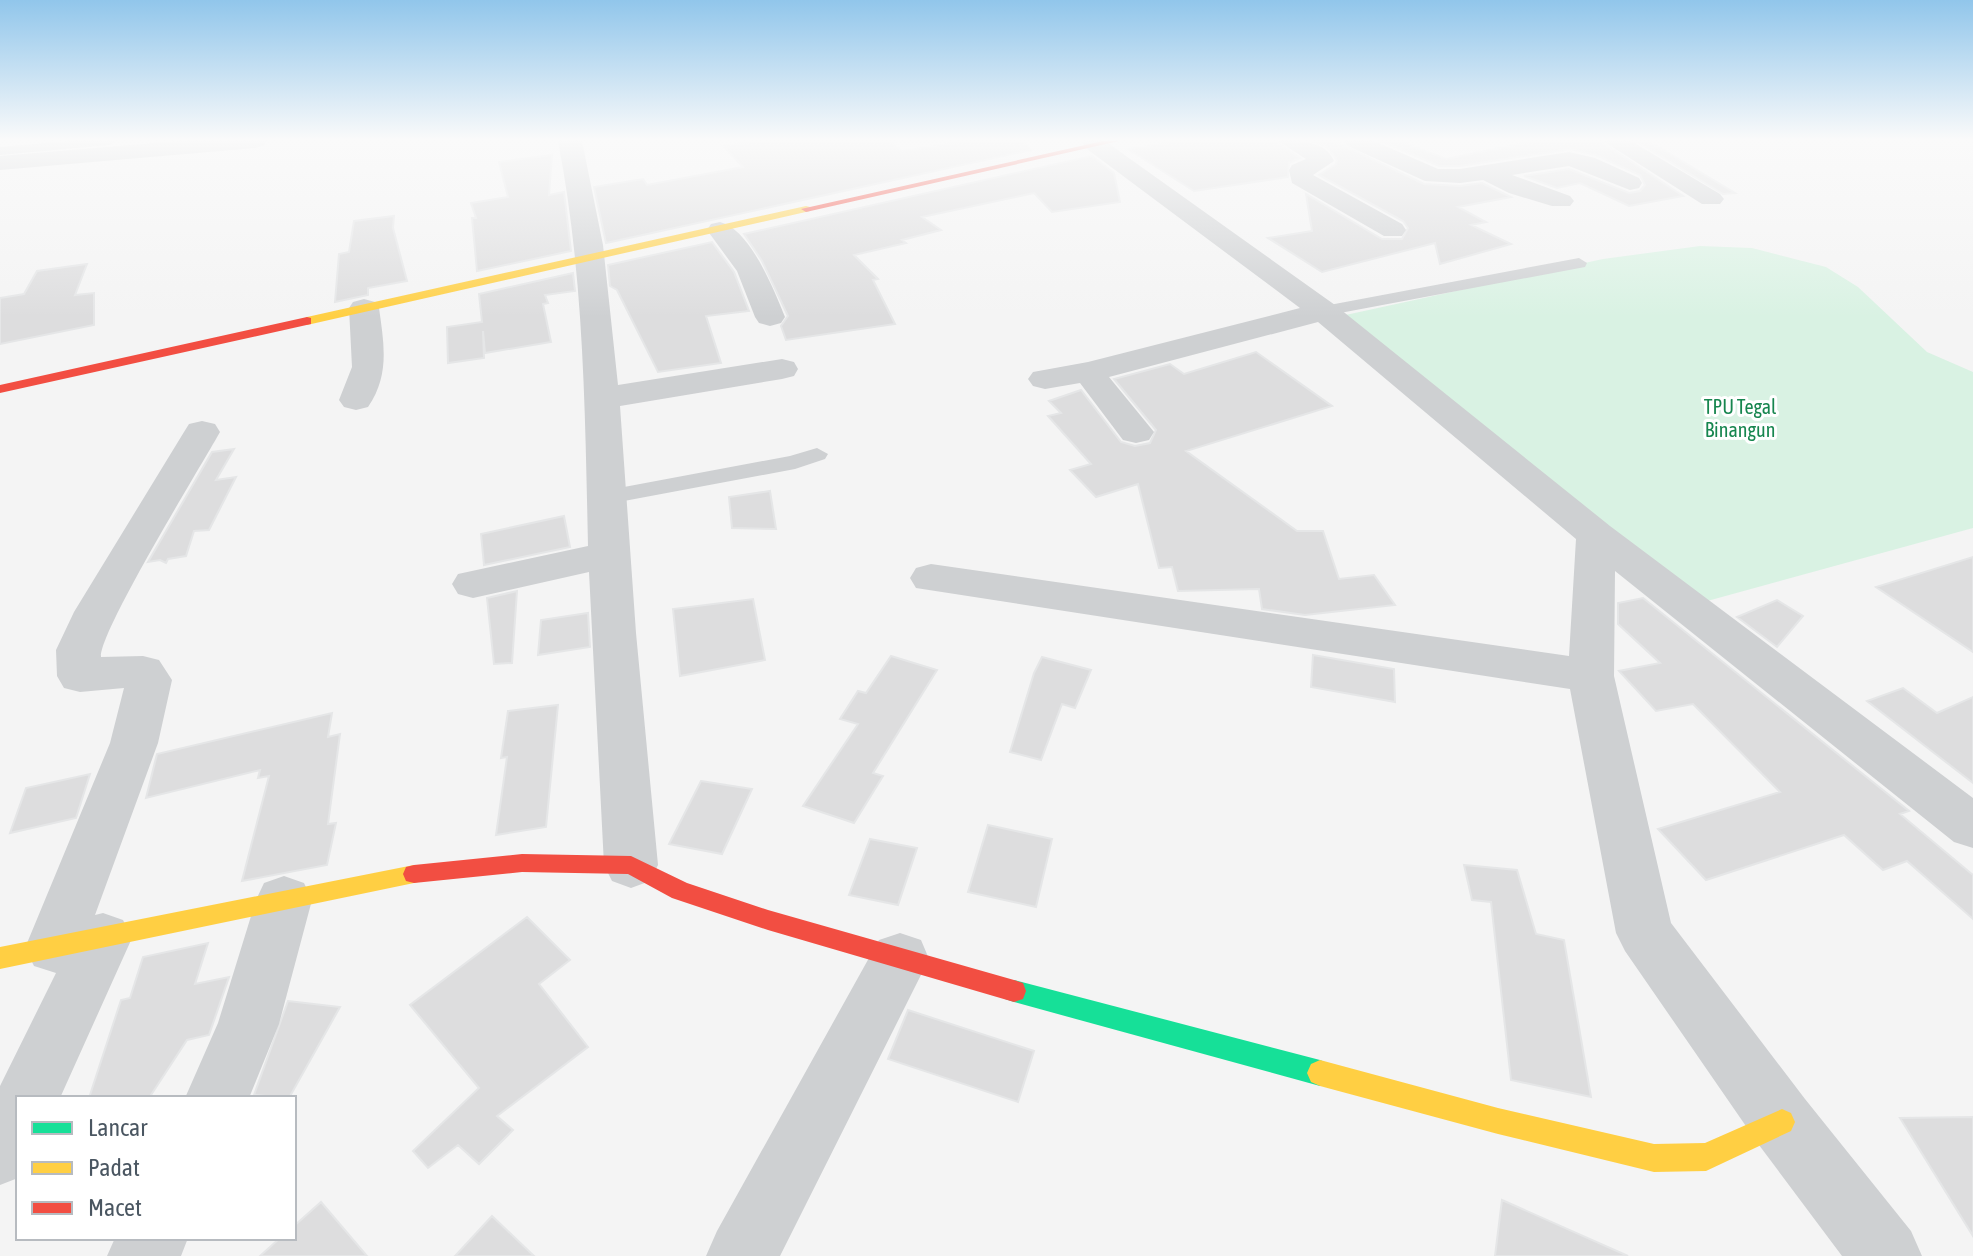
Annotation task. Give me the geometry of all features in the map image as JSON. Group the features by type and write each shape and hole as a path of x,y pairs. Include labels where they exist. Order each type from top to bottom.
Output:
{"street":[{"path":"582,200 593,258 604,398 609,555 631,865"},
{"path":"0,389 853,200"},
{"path":"1179,200 1324,311 1596,535 1973,827"},
{"path":"1339,200 1393,230"},
{"path":"1556,200 1561,201"},
{"path":"720,230 751,270 770,317"},
{"path":"356,400 366,386 369,351 364,308"},
{"path":"1045,379 1089,372 1324,311"},
{"path":"604,398 782,369"},
{"path":"1089,372 1103,394 1136,432"},
{"path":"28,1096 79,943 149,680 143,672 119,671 80,676 78,650 96,612 202,432"},
{"path":"1596,535 1591,676 1645,933 1782,1122 1886,1256"},
{"path":"473,584 609,555"},
{"path":"931,578 1591,676"},
{"path":"0,958 407,875 522,863 631,865 680,891 900,959 1498,1121 1654,1158 1706,1157 1782,1122"},
{"path":"218,1096 248,1024 284,900"},
{"path":"742,1256 900,959"},
{"path":"0,1152 16,1120"}],"lane":[{"path":"1324,311 1579,263"},
{"path":"608,497 795,462 817,454"}],"green space":[{"name":"TPU Tegal Binangun","path":"1700,246 1752,248 1826,267 1858,287 1927,352 1973,372 1973,528 1700,603 1341,316 1603,259"}],"building":[{"path":"492,200 565,200 571,251 477,271 472,218 476,218 471,203"},
{"path":"597,200 804,200 606,243"},
{"path":"897,200 1003,200 922,217 941,230 902,240 906,243 854,255 878,279 873,280 895,324 786,340 781,326 788,316 762,261 744,234"},
{"path":"1040,200 1120,202 1052,212"},
{"path":"1307,200 1315,200 1382,239 1402,239 1408,228 1403,221 1364,200 1497,200 1458,207 1486,222 1471,225 1511,244 1440,264 1435,243 1322,272 1268,238 1312,231"},
{"path":"1615,200 1663,200 1629,206"},
{"path":"394,216 393,228 407,281 368,288 368,295 335,302 339,254 349,252 354,221"},
{"path":"712,242 734,272 749,311 706,316 721,363 658,372 617,290 610,286 608,265"},
{"path":"87,264 75,295 94,293 94,325 0,344 0,298 24,294 37,271"},
{"path":"573,273 575,291 545,295 548,303 543,304 551,342 485,353 483,331 484,358 448,363 447,327 482,322 479,294"},
{"path":"1256,352 1332,406 1186,451 1297,531 1323,531 1339,579 1374,575 1395,605 1305,615 1262,609 1259,589 1178,591 1172,567 1159,568 1138,484 1096,497 1070,470 1091,464 1048,416 1061,413 1049,401 1081,390 1121,442 1135,446 1150,443 1156,430 1114,379 1170,364 1184,374"},
{"path":"234,449 216,480 236,477 209,530 194,531 186,556 168,559 166,563 160,560 148,562 212,452"},
{"path":"770,491 776,529 732,528 729,497"},
{"path":"564,516 570,547 484,565 481,534"},
{"path":"1973,557 1973,652 1876,587"},
{"path":"517,591 512,663 494,664 487,598"},
{"path":"1643,598 1909,811 1900,814 1973,875 1973,919 1907,861 1883,870 1844,835 1706,880 1658,829 1780,792 1693,704 1656,711 1619,671 1660,663 1618,624 1618,603"},
{"path":"753,599 765,660 680,676 673,609"},
{"path":"1777,600 1803,616 1777,647 1737,617"},
{"path":"588,613 590,647 538,655 541,620"},
{"path":"1313,655 1394,669 1395,702 1311,687"},
{"path":"891,656 937,670 873,773 883,776 854,823 803,806 858,724 840,719 858,691 866,693"},
{"path":"1042,657 1091,670 1075,708 1062,704 1041,760 1010,752 1034,673"},
{"path":"1903,688 1937,713 1973,697 1973,783 1867,701"},
{"path":"558,705 546,827 496,835 507,757 501,758 508,711"},
{"path":"332,713 328,737 340,734 328,824 336,823 327,865 242,881 269,776 258,778 260,770 146,798 157,754"},
{"path":"90,774 76,818 10,833 26,788"},
{"path":"701,781 752,789 722,854 669,844"},
{"path":"988,825 1052,839 1036,907 968,892"},
{"path":"870,839 917,848 898,905 849,895"},
{"path":"1464,865 1517,870 1536,934 1564,940 1591,1097 1511,1080 1491,902 1472,900"},
{"path":"527,917 570,960 539,984 588,1047 497,1116 513,1130 479,1164 458,1145 428,1168 413,1151 479,1088 410,1005"},
{"path":"208,943 195,984 229,977 209,1035 187,1040 150,1096 90,1096 121,1000 130,998 143,957"},
{"path":"288,1001 340,1007 290,1096 254,1095"},
{"path":"908,1010 1034,1051 1018,1102 888,1059"},
{"path":"1973,1117 1973,1236 1900,1118"},
{"path":"1502,1200 1628,1256 1495,1256"},
{"path":"321,1202 367,1256 260,1256 278,1240 296,1240 296,1224"},
{"path":"492,1216 534,1256 455,1256"}],"traffic: fast":[{"path":"1014,991 1320,1073"}],"traffic: slow":[{"path":"307,321 806,209"},
{"path":"0,958 414,874"},
{"path":"1320,1073 1498,1121 1654,1158 1706,1157 1782,1122"}],"traffic: jam":[{"path":"806,209 849,200"},
{"path":"0,389 307,321"},
{"path":"414,874 522,863 631,865 680,891 768,920 1014,991"}]}
